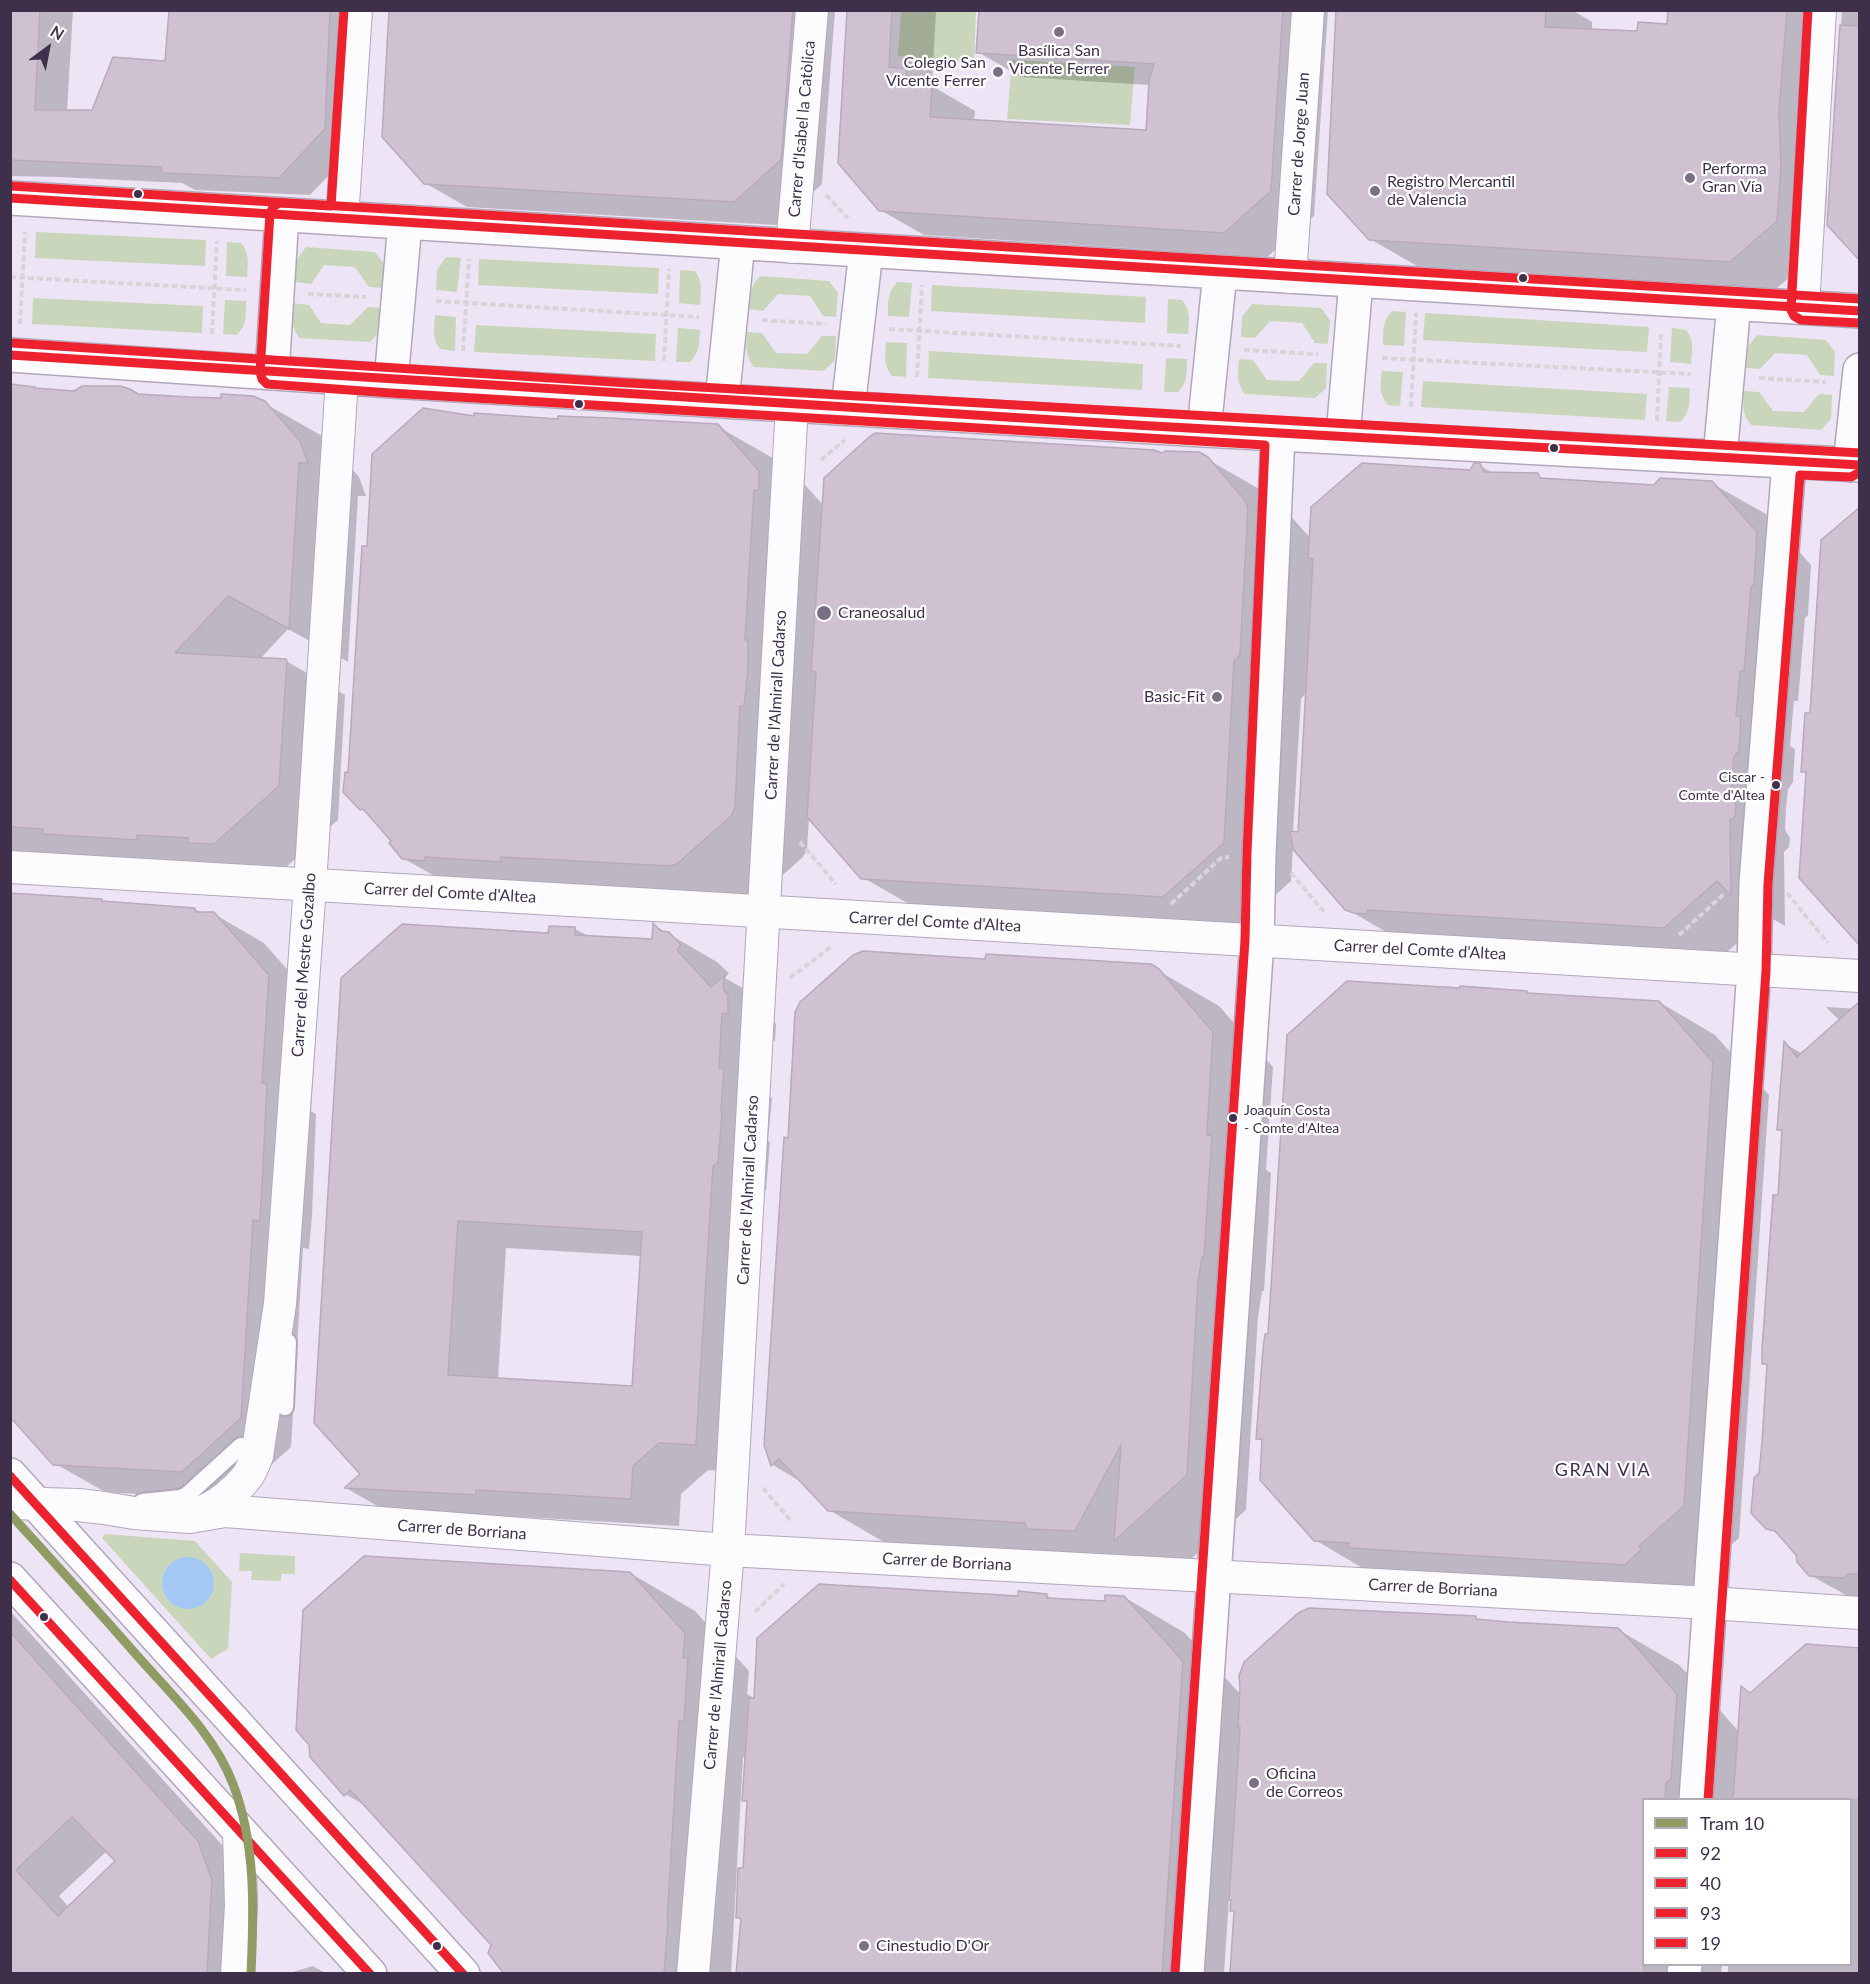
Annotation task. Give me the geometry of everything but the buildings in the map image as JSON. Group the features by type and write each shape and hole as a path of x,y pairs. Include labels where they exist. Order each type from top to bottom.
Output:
{"main road":[{"path":"10,198 1860,311"},
{"path":"272,373 282,215"},
{"path":"391,381 405,223"},
{"path":"722,401 738,243"},
{"path":"855,409 866,251"},
{"path":"1203,430 1220,273"},
{"path":"1343,436 1356,280"},
{"path":"1720,457 1734,303"},
{"path":"10,356 1203,430 1855,465 1846,376"},
{"path":"1187,1974 1212,1576 1257,941 1278,434"},
{"path":"1696,1798 1754,970 1756,883 1789,462"},
{"path":"10,1475 24,1503 463,1974"},
{"path":"10,1580 369,1974"}],"street":[{"path":"342,219 356,10"},
{"name":"Carrer d'Isabel la Catòlica","path":"792,246 812,10"},
{"name":"Carrer de Jorge Juan","path":"1290,277 1308,10"},
{"path":"1803,308 1820,10"},
{"name":"Carrer del Mestre Gozalbo","path":"190,1517 209,1509 230,1494 248,1477 257,1456 280,1304 310,885 342,378"},
{"name":"Carrer de l'Almirall Cadarso","path":"693,1974 728,1550 792,405"},
{"name":"Carrer del Comte d'Altea","path":"10,867 1860,976"},
{"name":"Carrer de Borriana","path":"24,1503 190,1517 225,1511 728,1550 1860,1613"},
{"path":"237,1974 241,1906 239,1830"}],"lane":[{"path":"280,1304 289,1323 285,1407"},
{"path":"104,1508 181,1498 188,1495 241,1446"}],"path":[{"path":"799,166 849,218"},
{"path":"20,324 25,231"},
{"path":"212,334 217,241"},
{"path":"463,351 469,259"},
{"path":"664,361 669,269"},
{"path":"10,277 247,290"},
{"path":"917,377 922,284"},
{"path":"305,294 371,297"},
{"path":"436,301 700,317"},
{"path":"1411,407 1416,313"},
{"path":"759,320 836,325"},
{"path":"1657,421 1661,327"},
{"path":"887,328 1188,346"},
{"path":"1239,350 1328,355"},
{"path":"1382,358 1691,374"},
{"path":"1756,378 1846,376"},
{"path":"813,467 862,424 855,409"},
{"path":"794,836 841,890"},
{"path":"1169,906 1221,858 1259,854 1276,855 1329,917"},
{"path":"1677,937 1735,884 1780,884 1830,945"}],"green space":[{"path":"901,11 976,11 974,63 898,56"},
{"path":"1012,60 1135,67 1130,125 1007,119"},
{"path":"36,232 206,240 205,266 35,258"},
{"path":"227,242 241,243 244,247 248,259 247,277 226,276"},
{"path":"306,247 375,252 384,264 383,288 369,287 355,267 324,265 311,284 295,282 296,261"},
{"path":"446,257 461,258 457,292 436,290 437,270"},
{"path":"479,259 659,268 658,294 478,285"},
{"path":"680,270 695,271 698,275 701,287 700,305 679,303"},
{"path":"760,276 829,281 838,293 836,317 823,316 810,296 778,294 763,311 749,309 752,287"},
{"path":"897,282 912,283 909,317 888,316 890,294"},
{"path":"932,285 1146,297 1145,323 931,311"},
{"path":"33,298 203,306 202,333 32,324"},
{"path":"1168,299 1182,300 1185,304 1189,316 1188,334 1167,333"},
{"path":"225,300 246,301 244,324 237,335 223,334"},
{"path":"293,303 309,305 321,323 350,325 368,307 381,308 380,331 370,342 300,338 293,326"},
{"path":"1252,304 1321,308 1330,320 1328,344 1315,343 1302,323 1270,321 1255,338 1241,337 1242,317"},
{"path":"1392,311 1406,312 1404,346 1383,345 1385,323"},
{"path":"1425,313 1649,327 1647,352 1423,340"},
{"path":"435,315 456,317 455,351 440,349 437,345 434,333"},
{"path":"476,325 656,334 655,361 474,352"},
{"path":"678,328 700,330 697,351 690,362 676,362"},
{"path":"1672,328 1686,330 1689,334 1692,346 1691,364 1670,362"},
{"path":"747,332 762,333 776,353 807,354 822,336 836,336 835,360 824,371 754,367 746,346"},
{"path":"1757,335 1826,340 1835,352 1834,376 1820,375 1807,355 1775,353 1760,369 1746,368 1747,348"},
{"path":"886,342 907,343 906,377 892,376 889,372 885,359"},
{"path":"929,351 1143,364 1142,390 928,378"},
{"path":"1166,358 1187,359 1185,381 1178,392 1164,392"},
{"path":"1239,359 1253,360 1267,380 1299,381 1314,363 1327,363 1326,388 1315,398 1245,394 1239,382"},
{"path":"1382,371 1403,372 1400,406 1388,405 1383,397"},
{"path":"1423,381 1647,394 1645,420 1421,407"},
{"path":"1669,387 1690,388 1688,411 1680,422 1666,421"},
{"path":"1744,391 1759,392 1773,411 1804,412 1819,394 1832,395 1831,419 1821,430 1751,425 1743,405"},
{"path":"105,1534 195,1541 232,1582 228,1649 211,1659 102,1538","holes":["196,1558 208,1566 188,1609 170,1599 164,1588 164,1575 167,1568"]},
{"path":"240,1553 295,1556 295,1574 281,1574 281,1581 251,1580 252,1571 239,1571"}],"water":[{"path":"188,1557 198,1559 206,1565 212,1573 214,1583 212,1593 206,1601 198,1607 188,1609 178,1607 170,1601 164,1593 162,1583 164,1573 170,1565 178,1559"}],"tram line":[{"name":"10","path":"10,1514 180,1703 205,1734 225,1766 240,1807 250,1854 253,1902 251,1974"}],"transit line":[{"name":"40","path":"344,10 331,206 280,203 274,206 270,213 260,372 267,384 1265,445 1245,940 1175,1973"},
{"name":"40","path":"1808,10 1791,310 1794,316 1801,320 1859,323"},
{"name":"93","path":"11,186 1860,299"},
{"name":"92","path":"10,198 1860,311"},
{"name":"93","path":"11,343 935,401 1860,453"},
{"name":"92","path":"10,355 935,413 1860,465"},
{"name":"40","path":"1708,1798 1766,971 1768,884 1800,475 1851,477 1860,472"},
{"name":"19","path":"10,1476 463,1974"},
{"name":"19","path":"10,1580 370,1974"}],"place":[{"name":"Basílica San Vicente Ferrer","path":"1059,32"},
{"name":"Colegio San Vicente Ferrer","path":"998,72"},
{"name":"Performa Gran Vía","path":"1690,178"},
{"name":"Registro Mercantil de Valencia","path":"1375,191"},
{"name":"Craneosalud","path":"824,613"},
{"name":"Basic-Fit","path":"1217,697"},
{"name":"Ciscar - Comte d'Altea","path":"1776,785"},
{"name":"Joaquín Costa - Comte d'Altea","path":"1233,1118"},
{"name":"Oficina de Correos","path":"1254,1783"},
{"name":"Cinestudio D'Or","path":"864,1946"}],"district":[{"name":"GRAN VIA","path":"1603,1470"}]}
